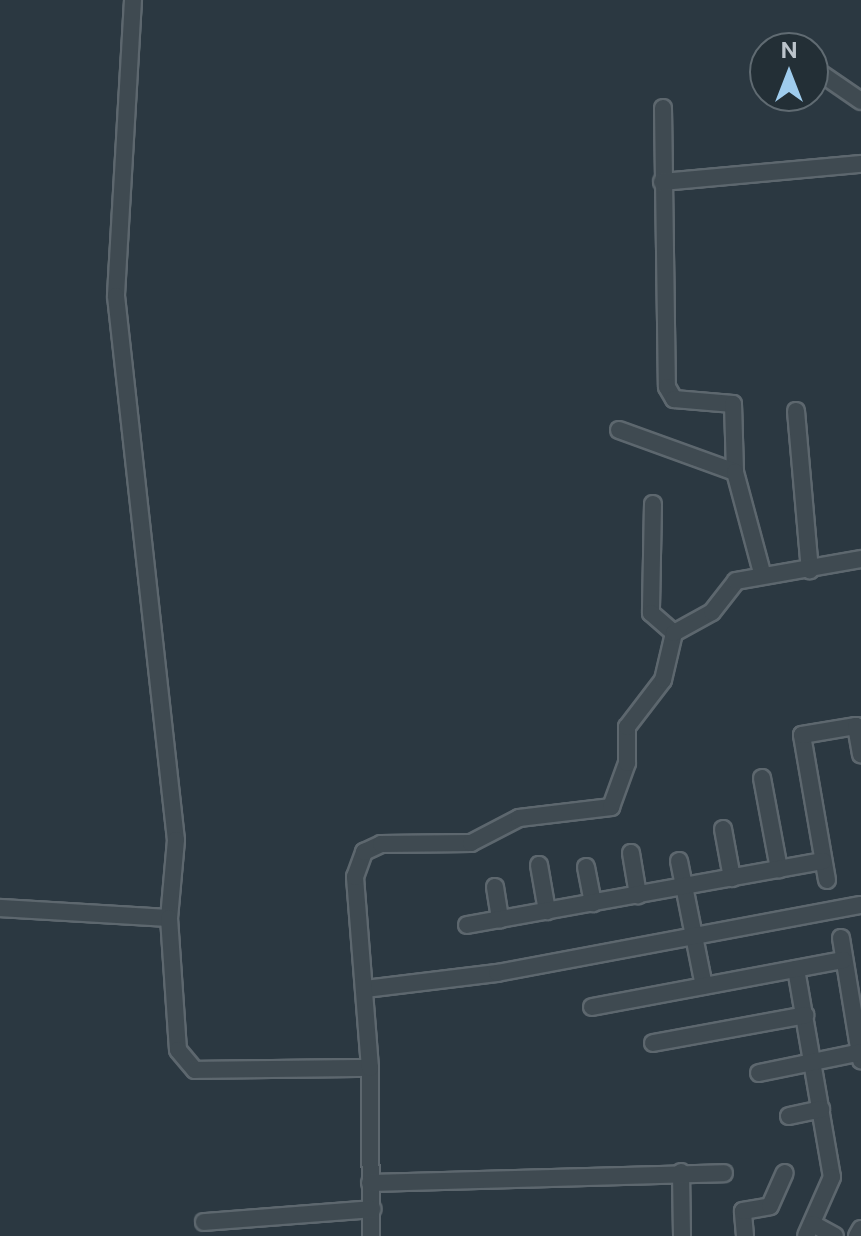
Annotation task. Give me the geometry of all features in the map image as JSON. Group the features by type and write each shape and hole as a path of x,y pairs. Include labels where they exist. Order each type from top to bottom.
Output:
{"street":[{"path":"133,0 116,296 176,840 169,918 178,1050 188,1065 205,1072 370,1068"},
{"path":"829,79 861,101"},
{"path":"663,108 667,387 674,399 733,404 735,472 762,573"},
{"path":"662,182 861,164"},
{"path":"796,411 810,570"},
{"path":"619,430 735,472"},
{"path":"653,504 651,613 674,633"},
{"path":"371,1236 370,1068 355,877 364,852 381,844 471,843 519,818 616,804 627,727 663,680 674,633 712,612 736,581 762,573 810,570 861,559"},
{"path":"827,880 802,735 856,726 861,755"},
{"path":"762,778 779,869"},
{"path":"723,829 732,878"},
{"path":"631,853 638,895"},
{"path":"679,861 704,986"},
{"path":"467,925 823,861"},
{"path":"539,865 547,911"},
{"path":"586,867 593,903"},
{"path":"495,887 500,920"},
{"path":"365,989 497,973 861,905"},
{"path":"0,908 169,918"},
{"path":"759,1073 861,1055 841,938"},
{"path":"592,1007 844,960"},
{"path":"796,969 832,1177 809,1230 835,1236"},
{"path":"653,1043 805,1015"},
{"path":"789,1116 821,1109"},
{"path":"681,1172 682,1236"},
{"path":"370,1183 724,1173"},
{"path":"745,1236 743,1211 770,1206 785,1173"},
{"path":"204,1222 372,1209"},
{"path":"857,1236 861,1229"}]}
